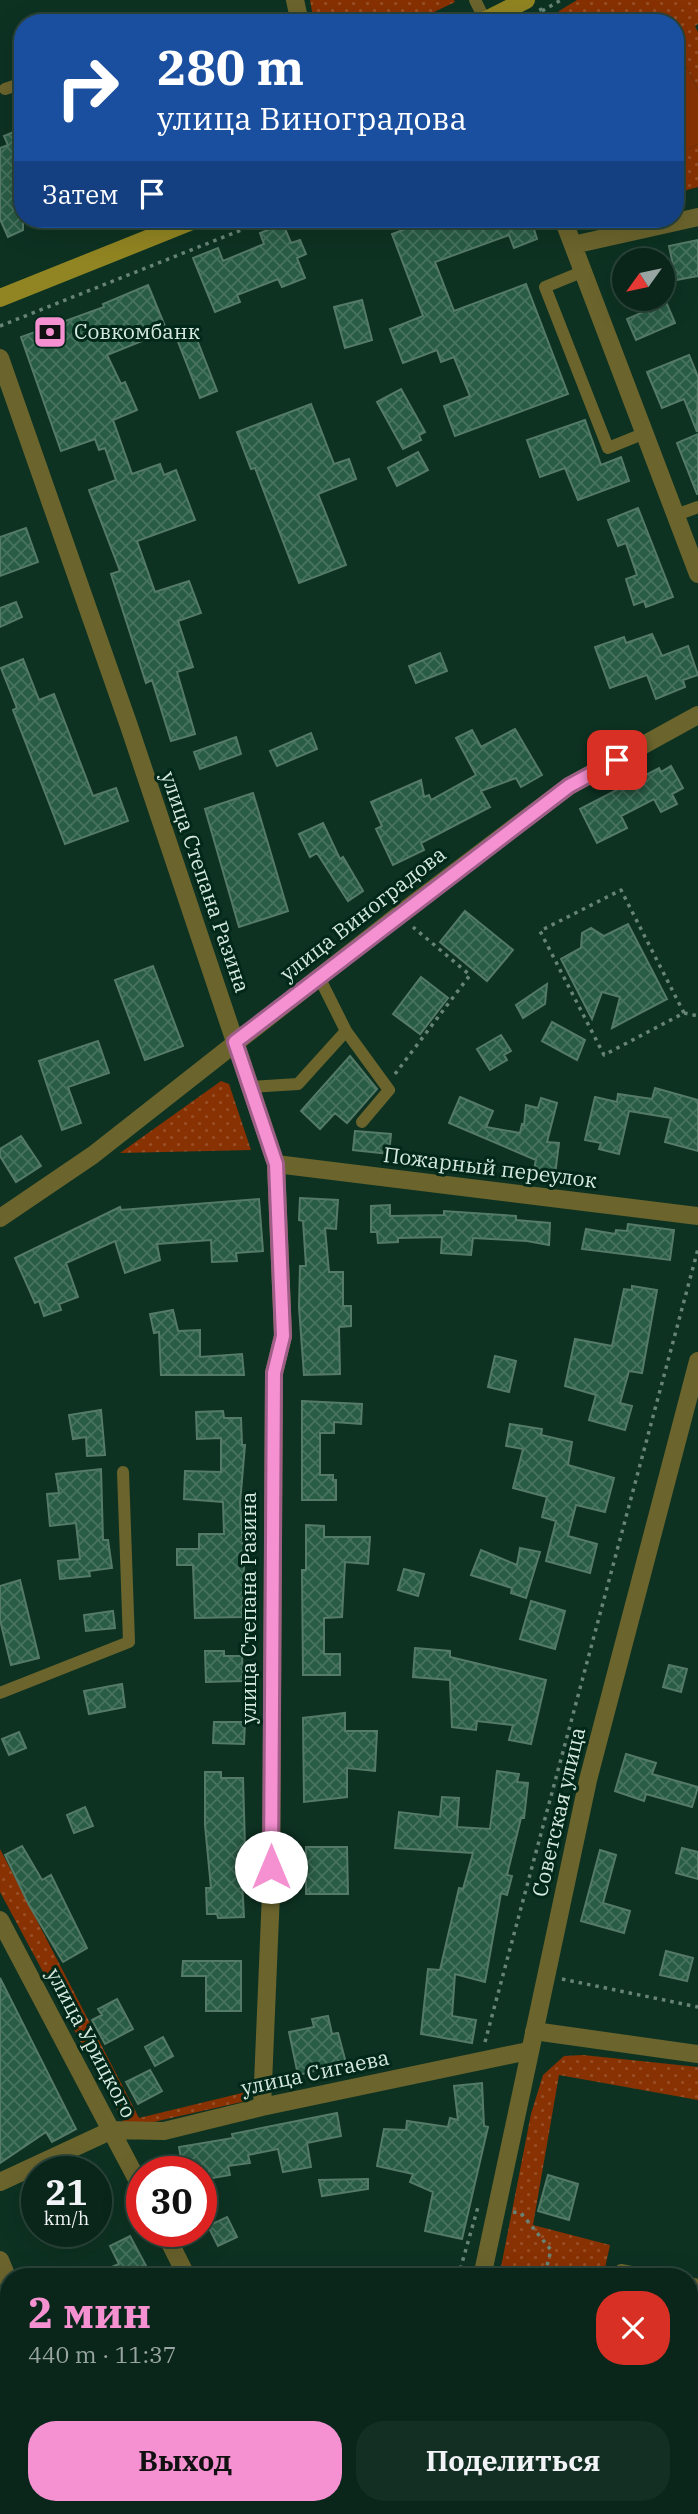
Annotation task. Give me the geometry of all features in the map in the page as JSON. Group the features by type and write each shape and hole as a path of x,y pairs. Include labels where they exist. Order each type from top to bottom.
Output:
{"main road":[{"path":"510,14 526,0"},
{"path":"0,298 174,228"}],"street":[{"path":"567,228 698,574"},
{"path":"573,245 649,228"},
{"name":"улица Степана Разина","path":"0,358 276,1164 283,1336 274,1373 271,1893 262,2107"},
{"name":"улица Виноградова","path":"0,1218 93,1155 235,1042 569,786 698,715"},
{"name":"Пожарный переулок","path":"276,1164 698,1216"},
{"name":"Советская улица","path":"484,2268 528,2051 588,1780 698,1361"},
{"name":"улица Урицкого","path":"0,1920 126,2158"},
{"path":"534,2031 698,2054"},
{"name":"улица Сигаева","path":"112,2130 164,2132 262,2107 528,2051"},
{"path":"0,2182 112,2130"},
{"path":"172,2247 182,2268"}],"lane":[{"path":"5,89 14,86"},
{"path":"584,271 545,287 608,448 645,433"},
{"path":"676,515 698,507"},
{"path":"319,977 346,1031 389,1090 362,1122"},
{"path":"250,1087 298,1084 346,1031"},
{"path":"0,1693 129,1642 123,1472"}],"path":[{"path":"542,11 561,0"},
{"path":"0,326 246,228"},
{"path":"684,1013 621,890 540,931 604,1055 684,1013 698,1016"},
{"path":"389,1081 470,975 409,924"},
{"path":"480,2061 698,1249"},
{"path":"546,1976 698,2007"},
{"path":"521,2213 551,2250 546,2268"}],"shaded area":[{"path":"310,0 455,2 430,14 312,14"},
{"path":"577,0 698,0 698,24 695,26 698,32 698,90 684,63 684,14 558,14"},
{"path":"684,63 698,90 698,144 684,152"},
{"path":"698,144 698,187 684,191 684,152"},
{"path":"221,1081 229,1084 251,1150 120,1153"},
{"path":"0,1849 139,2118 246,2092 246,2101 127,2128 0,1892"},
{"path":"583,2055 698,2067 698,2100 559,2075 533,2225 610,2245 605,2268 501,2268 531,2114 543,2075 564,2056"}],"building":[{"path":"14,132 14,228 23,228 8,237 0,219 0,148 8,145 4,136"},
{"path":"273,228 285,228 291,243 300,240 306,254 297,258 305,278 282,287 278,279 237,295 240,302 215,312 193,258 218,248 223,261 264,244 260,233"},
{"path":"408,228 534,228 537,239 514,248 509,235 435,262 454,311 526,284 568,394 455,436 444,406 470,396 454,357 441,362 437,350 403,363 390,329 423,316 392,234"},
{"path":"698,240 698,276 676,280 676,248 669,246"},
{"path":"148,285 167,331 107,355 121,384 125,382 137,410 113,420 132,474 160,464 164,475 176,470 195,520 137,541 155,592 189,581 201,613 178,621 193,667 177,672 195,734 171,741 152,680 146,683 111,574 120,571 89,490 116,480 105,448 99,450 95,439 61,451 21,337 104,307 103,304"},
{"path":"362,300 372,340 345,348 334,307"},
{"path":"643,312 670,312 675,323 636,340 627,319"},
{"path":"194,332 217,391 200,398 177,339"},
{"path":"689,355 698,377 697,432 684,399 662,408 647,372"},
{"path":"401,389 425,432 419,435 421,440 403,449 377,402"},
{"path":"311,404 334,464 349,459 356,479 318,494 346,565 299,583 255,468 251,469 237,432"},
{"path":"585,420 601,465 621,457 629,481 578,500 565,468 540,477 527,440"},
{"path":"698,434 698,494 697,494 677,443"},
{"path":"418,452 428,470 397,486 388,468"},
{"path":"638,508 673,597 646,607 644,601 634,605 626,579 637,575 626,543 618,546 608,520"},
{"path":"26,528 38,562 0,576 0,537"},
{"path":"16,602 22,617 0,627 0,608"},
{"path":"652,634 662,656 688,646 698,675 683,680 685,687 656,699 647,675 610,688 595,647 624,637 626,643"},
{"path":"440,653 447,671 416,683 409,666"},
{"path":"23,659 39,700 54,694 93,796 116,788 128,821 65,844 13,710 17,708 1,668"},
{"path":"515,729 542,775 521,787 516,778 481,791 490,807 421,843 424,850 393,865 376,829 382,826 371,802 421,780 424,797 429,795 431,800 476,775 456,738 472,730 481,747"},
{"path":"311,733 317,749 277,766 270,751"},
{"path":"236,737 241,754 200,769 194,752"},
{"path":"671,766 683,788 672,794 677,804 661,812 654,799 621,816 627,828 597,843 580,809 659,768 661,772"},
{"path":"253,793 288,911 239,927 205,809"},
{"path":"323,823 340,859 343,857 363,891 348,901 317,853 310,857 299,834"},
{"path":"465,911 513,950 487,981 440,942"},
{"path":"628,924 667,999 612,1028 620,997 602,992 592,1019 561,959 581,948 582,933 591,928 604,936"},
{"path":"153,966 183,1046 145,1060 115,980"},
{"path":"421,977 448,998 420,1034 393,1014"},
{"path":"547,984 545,1004 523,1018 516,1005"},
{"path":"552,1022 585,1040 577,1060 542,1041"},
{"path":"501,1035 511,1051 504,1055 507,1060 490,1070 477,1049"},
{"path":"98,1041 109,1073 68,1087 81,1123 62,1130 39,1061"},
{"path":"350,1056 377,1089 347,1123 335,1113 320,1129 301,1111"},
{"path":"655,1088 698,1100 698,1151 665,1142 671,1118 629,1111 619,1154 599,1149 601,1143 585,1140 595,1097 617,1102 618,1094 652,1099"},
{"path":"460,1097 493,1111 486,1127 520,1133 522,1124 524,1125 526,1105 538,1108 541,1098 557,1103 547,1142 559,1143 555,1175 533,1173 536,1160 449,1123"},
{"path":"355,1131 391,1134 389,1154 353,1150"},
{"path":"21,1136 41,1166 16,1182 0,1156 0,1149"},
{"path":"300,1198 338,1200 336,1229 325,1228 329,1272 343,1272 343,1306 351,1306 351,1326 339,1327 340,1374 304,1375 299,1307 300,1266 306,1266 303,1221 299,1220"},
{"path":"259,1199 263,1251 236,1253 237,1261 212,1262 211,1240 157,1244 160,1260 125,1273 115,1241 66,1263 78,1297 59,1304 61,1310 44,1316 39,1301 35,1303 15,1258 120,1207 121,1210"},
{"path":"390,1205 390,1216 444,1215 444,1211 516,1216 516,1220 550,1223 549,1245 473,1238 471,1255 441,1253 442,1237 398,1238 398,1242 378,1243 377,1232 371,1232 371,1206"},
{"path":"628,1224 674,1230 670,1260 582,1249 586,1229 615,1234 616,1230 627,1231"},
{"path":"632,1286 657,1290 642,1373 629,1371 620,1403 632,1406 625,1430 589,1420 596,1395 565,1386 575,1339 612,1346 624,1289 632,1290"},
{"path":"173,1310 178,1331 200,1330 200,1357 242,1354 244,1375 161,1375 159,1332 154,1333 150,1314"},
{"path":"495,1356 516,1361 509,1392 488,1387"},
{"path":"302,1401 362,1404 361,1424 334,1422 334,1433 320,1433 320,1475 333,1475 333,1480 336,1480 336,1500 302,1500"},
{"path":"101,1410 105,1455 87,1456 86,1437 73,1439 69,1415"},
{"path":"223,1411 224,1418 241,1418 242,1445 245,1445 240,1503 244,1564 242,1617 195,1618 193,1565 177,1565 177,1549 199,1549 199,1534 224,1534 223,1502 184,1499 185,1471 221,1472 221,1438 197,1439 196,1412"},
{"path":"510,1424 542,1429 541,1435 572,1442 568,1465 614,1478 605,1512 576,1505 568,1536 597,1544 590,1573 546,1561 556,1521 542,1517 547,1497 513,1488 523,1449 506,1446"},
{"path":"101,1469 103,1540 108,1540 112,1568 89,1571 90,1576 60,1579 58,1561 80,1559 76,1523 50,1526 47,1494 59,1493 56,1474"},
{"path":"306,1525 324,1526 324,1537 370,1537 368,1564 345,1562 342,1617 324,1618 324,1654 340,1654 340,1675 303,1675 302,1570 306,1570"},
{"path":"520,1548 540,1552 526,1598 511,1593 512,1588 471,1575 481,1550 517,1565"},
{"path":"404,1569 424,1574 418,1596 398,1590"},
{"path":"20,1580 39,1658 11,1665 0,1620 0,1586"},
{"path":"531,1601 565,1611 555,1649 520,1639"},
{"path":"113,1611 115,1628 86,1631 84,1615"},
{"path":"415,1648 450,1651 450,1657 546,1680 531,1744 509,1740 513,1725 477,1721 476,1730 452,1727 450,1680 413,1677"},
{"path":"205,1651 224,1651 224,1656 242,1656 243,1681 206,1682"},
{"path":"669,1665 687,1669 681,1692 663,1687"},
{"path":"122,1684 125,1707 89,1714 84,1691"},
{"path":"345,1713 345,1731 377,1731 375,1771 347,1768 347,1797 304,1802 303,1718"},
{"path":"214,1722 245,1722 244,1744 213,1743"},
{"path":"19,1732 26,1748 9,1755 2,1739"},
{"path":"626,1754 656,1763 652,1774 698,1787 692,1807 646,1794 644,1801 615,1791"},
{"path":"497,1771 519,1774 517,1782 528,1783 524,1818 521,1818 507,1875 512,1876 507,1895 501,1893 485,1982 455,1974 452,2016 476,2020 472,2043 421,2034 428,1969 440,1970 459,1888 463,1889 473,1853 395,1848 399,1812 440,1817 442,1797 459,1798 457,1827 490,1829"},
{"path":"205,1772 221,1772 221,1778 243,1778 246,1881 242,1881 244,1917 218,1918 217,1914 207,1914 206,1888 211,1888 205,1825"},
{"path":"85,1807 93,1826 74,1833 67,1815"},
{"path":"22,1846 42,1880 51,1875 87,1948 63,1962 29,1905 5,1855"},
{"path":"306,1847 347,1847 348,1894 306,1894"},
{"path":"682,1848 698,1852 698,1879 676,1873"},
{"path":"600,1850 616,1855 603,1903 630,1911 624,1933 581,1921"},
{"path":"666,1951 693,1958 687,1981 660,1975"},
{"path":"183,1961 241,1961 241,2011 206,2011 206,1976 182,1976"},
{"path":"0,1978 76,2129 52,2142 46,2132 0,2163"},
{"path":"117,1999 133,2029 105,2044 92,2020 102,2015 98,2009"},
{"path":"328,2016 332,2034 338,2033 346,2063 298,2075 289,2032 314,2027 312,2019"},
{"path":"163,2037 173,2056 155,2066 145,2047"},
{"path":"150,2070 162,2091 138,2104 126,2082"},
{"path":"482,2083 484,2126 488,2127 462,2239 425,2231 433,2192 410,2182 413,2174 377,2166 384,2129 406,2130 407,2121 448,2127 450,2118 458,2120 454,2086"},
{"path":"337,2113 341,2136 307,2143 311,2167 283,2172 278,2149 248,2155 250,2163 228,2166 230,2175 217,2177 217,2156 181,2156 179,2147 233,2138 232,2134"},
{"path":"548,2175 578,2184 569,2220 538,2211"},
{"path":"368,2179 368,2189 322,2196 319,2180"},
{"path":"227,2217 237,2237 218,2246 217,2222"},
{"path":"126,2238 126,2247 136,2247 147,2268 109,2268 119,2264 110,2247"}],"place":[{"name":"Совкомбанк","path":"50,332"}],"route":[{"path":"271,1867 274,1373 283,1336 276,1164 235,1042 569,786 617,760"}]}
